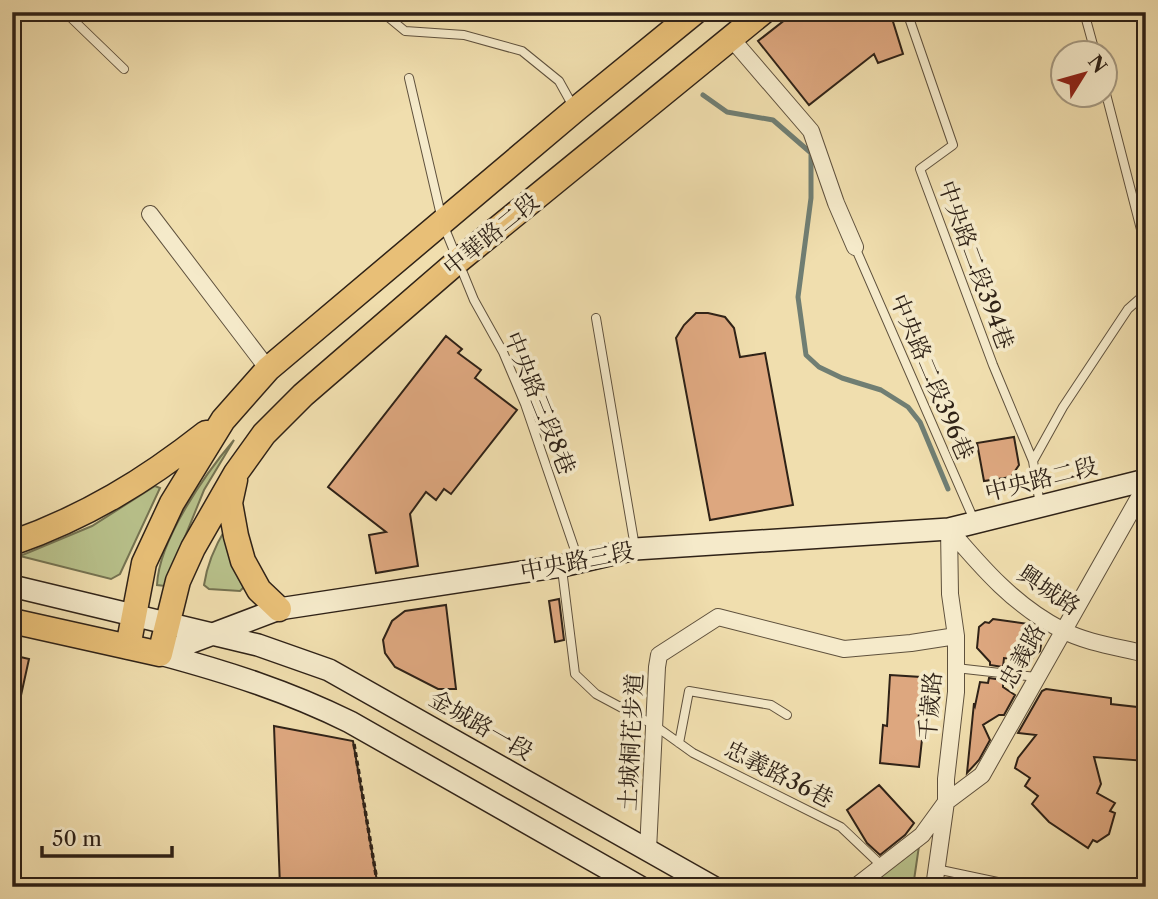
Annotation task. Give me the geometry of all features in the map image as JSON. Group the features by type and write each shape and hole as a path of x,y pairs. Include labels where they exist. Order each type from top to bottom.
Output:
{"main road":[{"name":"中華路二段","path":"223,420 268,369 695,12"},
{"name":"中華路二段","path":"160,654 178,581 193,548 236,472 264,434 303,395 457,261 762,12"},
{"path":"12,543 43,532 106,502 163,467 223,420"},
{"path":"128,648 144,563 194,464 223,420"},
{"path":"236,472 230,503 243,561 259,590 279,609"},
{"name":"中央路二段","path":"948,529 1146,482"},
{"name":"中央路三段","path":"160,654 279,609 570,564 635,549 948,529"},
{"path":"12,586 211,633"},
{"path":"12,621 160,654 265,685 350,722 640,887"},
{"name":"金城路一段","path":"211,633 270,648 329,670 713,887"}],"street":[{"path":"731,38 811,131 836,203 855,247"},
{"path":"150,214 268,369"},
{"name":"忠義路","path":"855,887 922,835 946,802 982,775 1146,482"},
{"name":"興城路","path":"948,529 989,576 1014,598 1062,630 1094,642 1146,654"},
{"name":"千歲路","path":"934,887 946,802 956,691 956,636 950,594 948,529"},
{"name":"土城桐花步道","path":"648,850 659,655 718,617 844,649 956,636"},
{"path":"922,835 936,869"}],"lane":[{"path":"65,12 124,69"},
{"path":"382,12 405,32 464,35 522,51 559,81 575,110"},
{"name":"中央路二段394巷","path":"907,12 925,57 953,145 920,169 993,365 1033,461 1041,505"},
{"path":"1084,12 1091,38"},
{"name":"中央路三段8巷","path":"409,78 443,223 474,300 503,352 525,404 570,564 575,674 596,694 654,724"},
{"path":"1109,108 1146,254"},
{"name":"中央路二段396巷","path":"855,247 974,522"},
{"path":"1033,461 1063,407 1128,309 1146,293"},
{"path":"596,318 635,549"},
{"path":"956,668 1036,677"},
{"path":"679,743 689,691 771,705 787,715"},
{"name":"忠義路36巷","path":"654,724 693,753 841,827 881,865"},
{"path":"936,869 1007,884 1054,887"}],"path":[{"path":"350,722 378,887"}],"green space":[{"path":"234,440 204,490 165,586 157,585 166,548 175,528 210,470"},
{"path":"155,486 160,488 120,574 111,579 20,556 92,526"},
{"path":"226,528 245,586 240,591 209,589 204,585 212,555"},
{"path":"917,845 913,887 869,887"}],"building":[{"path":"795,12 890,12 903,54 878,63 874,54 809,105 758,41"},
{"path":"696,313 725,317 734,328 740,357 765,353 793,505 710,520 676,338"},
{"path":"446,336 462,349 458,353 481,370 475,378 517,410 451,494 444,489 436,500 426,492 410,514 418,566 376,573 369,535 386,532 328,487"},
{"path":"1014,437 1019,465 1011,477 984,481 977,443"},
{"path":"559,599 564,640 555,642 549,601"},
{"path":"446,605 456,689 438,689 395,667 385,653 383,640 392,621 405,611"},
{"path":"993,619 1028,624 1030,628 1043,633 1040,651 1029,661 1004,658 1003,667 990,665 977,648 979,627"},
{"path":"12,655 29,659 18,709 12,709"},
{"path":"890,675 921,677 918,729 923,730 919,767 880,763 883,725 887,726"},
{"path":"989,678 1003,680 1003,687 1015,695 1004,715 999,715 983,725 990,740 979,760 967,773 974,703 975,706 980,682 988,683"},
{"path":"1046,689 1111,698 1111,704 1146,708 1146,761 1094,757 1101,784 1097,793 1115,803 1110,811 1115,813 1109,834 1097,842 1093,840 1088,848 1049,822 1032,804 1038,796 1025,786 1030,778 1015,768 1018,758 1036,735 1018,733 1042,691"},
{"path":"274,726 353,741 378,887 280,887"},
{"path":"879,785 914,823 905,835 880,855 867,843 847,810"}],"waterway":[{"path":"703,95 727,112 773,120 811,153 811,198 798,297 806,355 819,367 842,378 881,390 908,407 920,422 948,489"}]}
